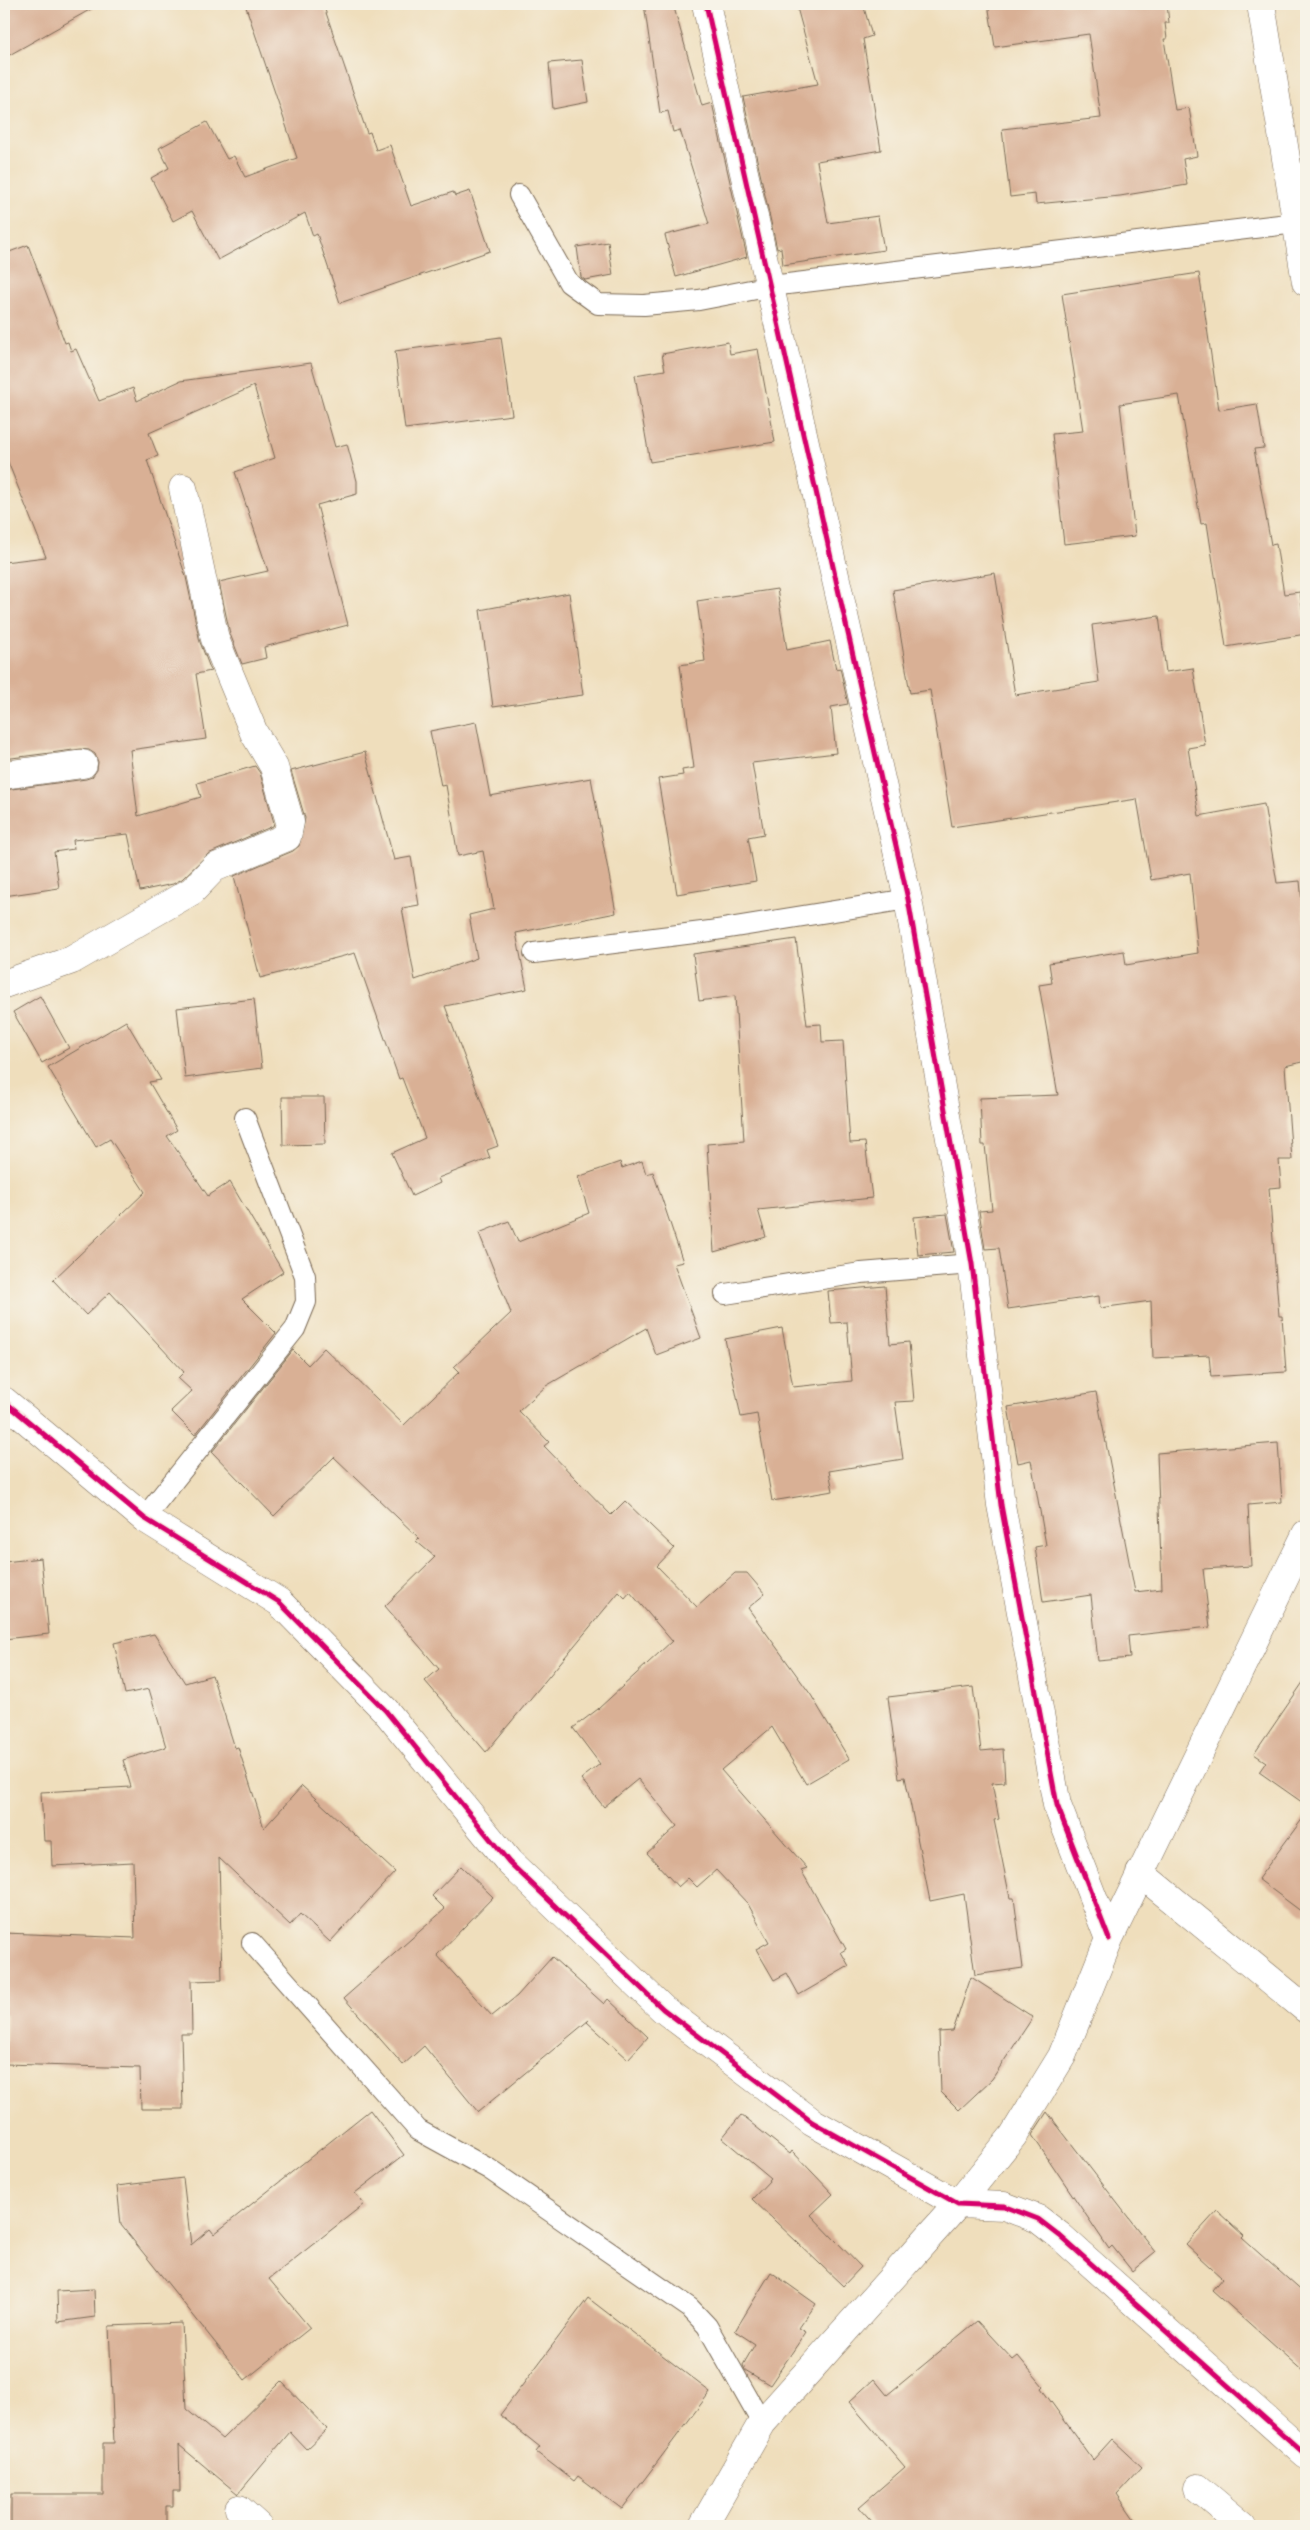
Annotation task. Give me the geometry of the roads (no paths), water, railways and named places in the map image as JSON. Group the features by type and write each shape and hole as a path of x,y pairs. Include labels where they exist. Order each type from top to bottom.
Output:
{"street":[{"path":"706,4 771,286 802,438 908,899 972,1264 1001,1505 1057,1805 1109,1939"},
{"path":"1261,4 1306,282"},
{"path":"4,984 72,960 192,892 214,868 288,838 290,822 274,767 254,733 215,639 183,488"},
{"path":"4,775 83,764"},
{"path":"4,1401 144,1518 279,1602 385,1710 509,1862 663,2008 812,2122 958,2204 1004,2206 1038,2219 1060,2236 1306,2456"},
{"path":"703,2526 762,2423 958,2204 1013,2136 1062,2056 1109,1939 1306,1534"},
{"path":"1140,1873 1306,2009"},
{"path":"1198,2488 1243,2526"}],"lane":[{"path":"519,195 569,284 598,304 644,305 699,300 771,286 1296,223"},
{"path":"534,953 710,931 908,899"},
{"path":"144,1518 295,1329 306,1302 305,1276 246,1118"},
{"path":"725,1294 861,1272 972,1264"},
{"path":"252,1943 418,2130 489,2169 690,2308 707,2326 762,2423"}]}
